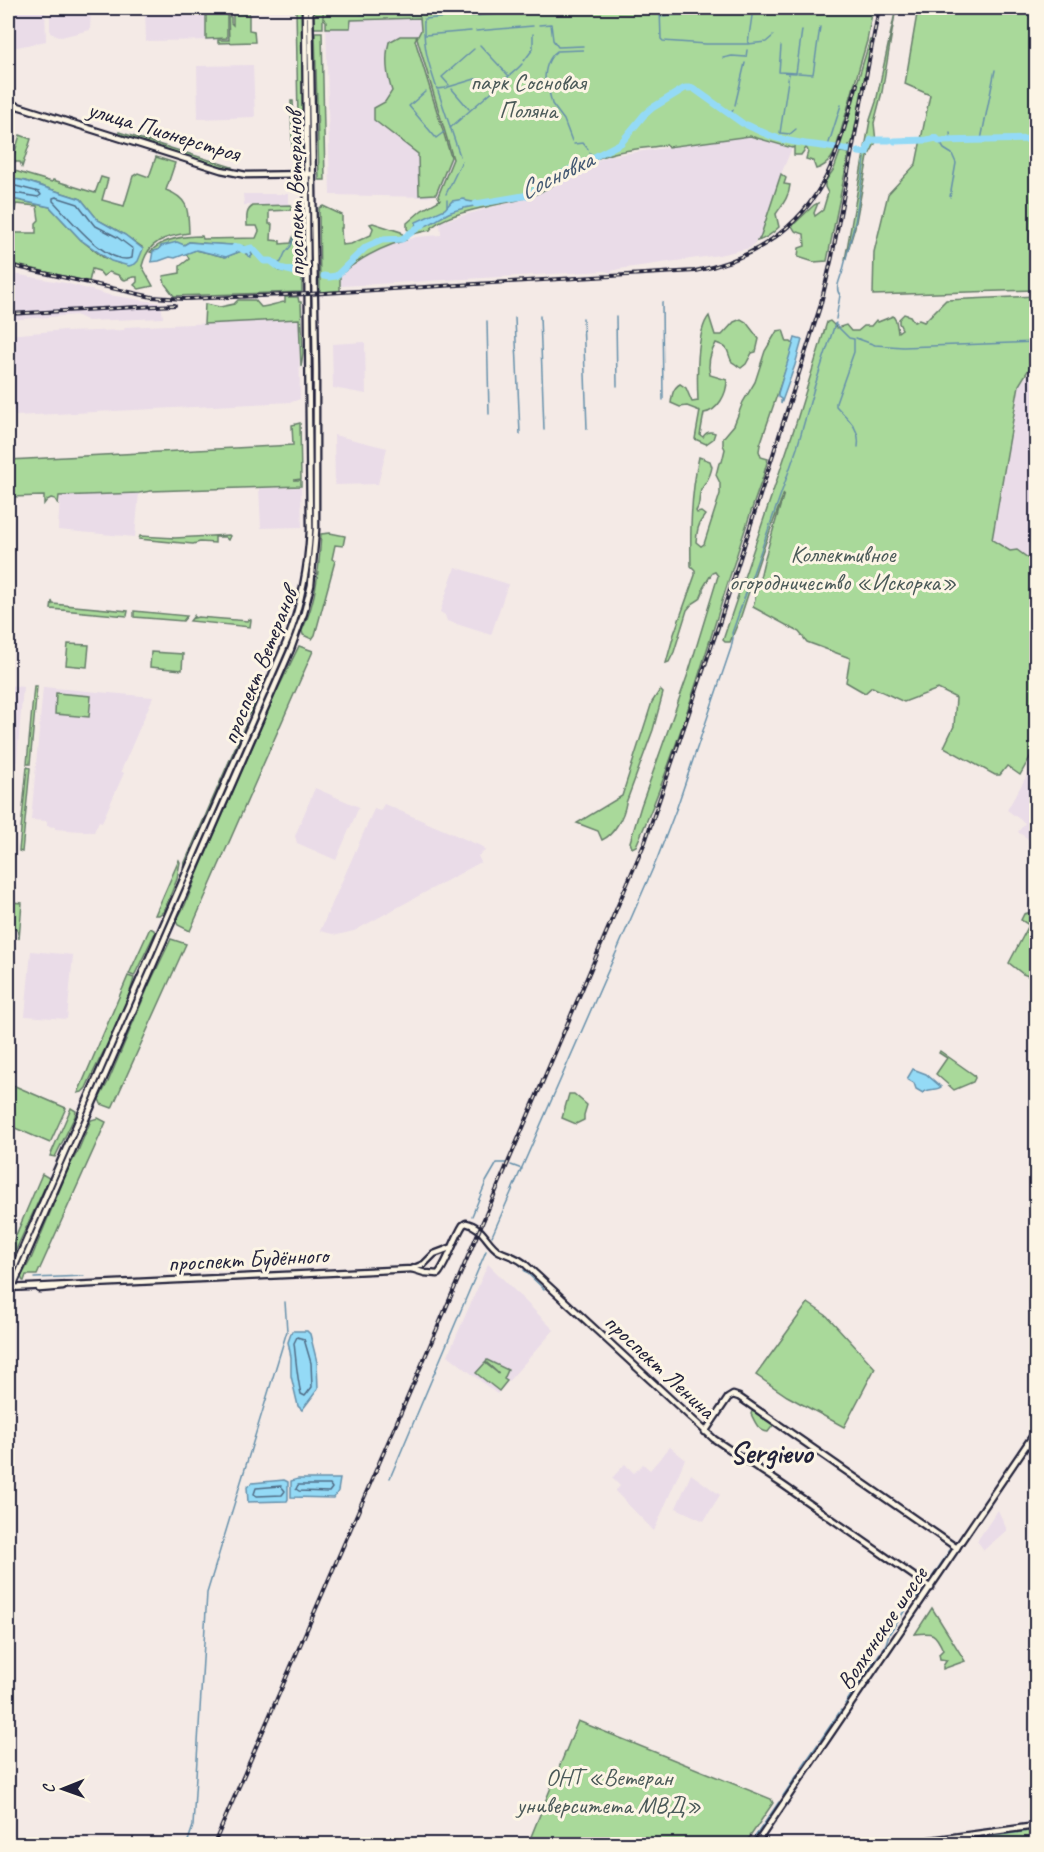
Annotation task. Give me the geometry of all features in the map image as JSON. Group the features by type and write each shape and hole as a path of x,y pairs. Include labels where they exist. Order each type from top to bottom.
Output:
{"main road":[{"name":"проспект Ветеранов","path":"8,1282 289,636 300,602 307,568 310,530 305,8"},
{"name":"проспект Ветеранов","path":"10,1289 291,649 307,600 313,570 316,530 314,174 310,8"},
{"name":"улица Пионерстроя","path":"8,103 221,170 246,175 314,174"},
{"name":"проспект Ленина","path":"450,1248 462,1225 466,1223 473,1225 497,1250 522,1261 705,1432 931,1588"},
{"path":"450,1248 446,1261 438,1274 431,1274 427,1268 428,1261 433,1255 450,1248"},
{"path":"439,1253 446,1261"},
{"name":"проспект Будённого","path":"412,1269 428,1261"},
{"name":"проспект Будённого","path":"10,1289 412,1269 431,1274"},
{"path":"17,1275 20,1283 26,1286"},
{"name":"проспект Будённого","path":"10,1289 26,1286 87,1285"},
{"path":"705,1432 728,1398 733,1395 739,1397 957,1548"},
{"name":"Волхонское шоссе","path":"756,1845 1036,1431"},
{"path":"901,1845 1036,1826"}],"shaded area":[{"path":"8,8 45,8 46,41 8,49"},
{"path":"50,8 91,8 90,30 61,37 50,33"},
{"path":"145,8 228,8 229,40 146,41"},
{"path":"420,18 421,30 458,159 441,194 428,197 330,195 326,21"},
{"path":"253,65 255,117 198,119 197,66"},
{"path":"750,136 792,148 760,238 750,248 719,255 619,269 612,273 605,271 341,286 340,275 357,261 376,250 416,237 441,235 440,222 528,197 572,172 608,156"},
{"path":"243,194 288,194 289,205 244,205"},
{"path":"8,273 66,283 109,295 161,303 163,318 88,321 76,315 8,320"},
{"path":"299,319 300,399 292,402 15,416 14,411 8,410 8,335 65,330 66,332 124,330 125,327"},
{"path":"365,342 366,394 333,388 332,344"},
{"path":"1033,369 1036,372 1036,564 1017,550 1011,551 992,540 1019,385"},
{"path":"334,435 387,448 378,484 335,485"},
{"path":"301,487 302,527 261,528 259,488"},
{"path":"139,493 135,537 58,530 60,496"},
{"path":"455,567 508,584 491,635 447,621 445,615 440,612"},
{"path":"8,685 23,687 12,818 8,818"},
{"path":"43,687 153,697 121,771 124,773 102,822 99,821 94,832 55,829 55,827 47,826 47,821 31,820"},
{"path":"1036,760 1036,844 1018,832 1025,823 1007,810"},
{"path":"315,788 359,807 336,860 297,843 295,836"},
{"path":"384,804 483,847 485,851 478,856 481,862 354,931 337,935 320,931 374,809 380,811"},
{"path":"31,951 73,955 67,1019 25,1016"},
{"path":"488,1264 554,1330 497,1394 448,1355"},
{"path":"670,1447 685,1459 654,1531 615,1491 620,1486 612,1478 625,1464 634,1473 643,1464 650,1470"},
{"path":"691,1474 720,1495 704,1521 676,1508"},
{"path":"998,1510 1007,1530 984,1550 977,1541"}],"green space":[{"path":"206,8 227,8 227,38 206,39"},
{"path":"233,8 236,8 236,12 249,12 249,30 254,31 255,42 218,43 218,40 229,40 228,16 231,17 233,25"},
{"path":"296,8 304,8 304,130 298,119"},
{"name":"парк Сосновая Поляна","path":"313,8 323,8 323,17 324,8 873,8 867,41 837,145 795,143 819,148 828,146 836,148 829,161 820,168 816,169 813,161 806,159 808,151 806,148 801,155 794,155 794,147 750,136 628,150 596,159 536,194 447,218 430,230 413,234 407,229 407,223 422,210 440,200 438,196 453,159 417,38 421,30 420,18 351,20 350,28 326,28 326,21 323,18 323,28 314,28"},
{"path":"896,8 882,92 874,123 876,142 868,157 855,227 845,260 870,120"},
{"path":"918,8 1036,8 1036,290 873,295 874,252 888,194 916,164 930,95 905,84"},
{"path":"315,32 322,32 325,180 319,180"},
{"path":"400,36 417,36 415,40 451,157 436,194 419,195 418,154 374,120 374,108 385,102 392,91 387,67 389,42"},
{"path":"870,40 872,40 855,130 852,144 849,145 851,149 838,147"},
{"path":"291,101 293,101 294,119 303,140 302,152 292,149"},
{"path":"119,132 232,167 232,170 119,135"},
{"path":"20,135 31,139 22,167 20,162 16,162 13,158"},
{"path":"840,152 849,153 827,261 814,262 798,257 799,248 805,246 804,234 795,231 792,226 814,205 818,203 815,216 823,210 828,193 825,182 834,169"},
{"path":"156,157 175,163 166,190 180,197 184,202 188,212 189,233 165,238 148,251 142,266 153,286 139,289 134,285 137,277 125,280 109,272 103,276 99,271 92,269 89,282 8,263 10,233 36,233 36,223 39,220 37,206 16,204 15,209 9,209 8,198 50,207 81,240 103,257 120,264 139,255 142,247 98,220 81,199 25,181 8,178 8,169 95,193 101,177 108,179 102,200 124,206 133,176 138,173 149,177"},
{"path":"781,174 786,178 784,184 790,185 787,197 776,214 779,227 769,236 757,241 760,238"},
{"path":"291,205 291,210 269,211 269,224 272,224 271,240 280,241 280,244 291,243 296,229 295,209 301,209 298,253 302,271 282,268 272,260 265,260 252,247 236,245 189,242 184,245 166,245 153,253 150,252 167,241 181,237 256,238 259,231 257,226 247,226 247,215 250,208"},
{"path":"323,206 342,215 342,245 351,244 371,235 373,228 370,224 373,223 401,232 406,240 388,246 355,263 340,275 340,291 320,292 319,208"},
{"path":"196,250 225,257 244,250 246,254 252,255 253,252 264,263 271,262 279,271 302,274 302,292 174,296 165,284 163,276 180,273 180,266 189,259 186,253"},
{"name":"Коллективное огородничество «Искорка»","path":"1036,296 1036,367 1032,364 1019,385 992,540 1010,551 1017,550 1036,564 1036,747 1020,775 1007,766 1000,775 995,775 944,747 954,726 956,698 938,689 904,702 872,687 865,693 846,682 850,658 807,642 799,632 753,607 784,493 741,616 730,642 723,640 796,423 827,322 830,321 837,328 846,325 851,331 858,331 864,326 871,326 876,320 878,322 893,316 898,332 902,329 899,319 904,314 910,316 914,322 919,320 924,322 946,300"},
{"path":"285,297 298,297 301,302 303,353 301,367 299,319 204,324 205,304 220,307 234,304 238,300 255,300 261,307 264,307 285,302"},
{"path":"709,316 715,335 722,335 734,322 741,319 759,339 756,352 752,353 741,368 732,362 724,347 716,343 709,362 710,375 727,380 727,385 714,409 704,413 700,435 703,437 708,432 715,433 713,439 706,444 695,439 700,411 671,403 674,390 680,384 686,388 692,402 698,401 700,344"},
{"path":"783,330 787,342 794,345 760,445 761,457 768,459 763,477 672,755 636,846 632,848 630,842 641,806 689,671 718,576 715,572 712,573 703,588 700,599 687,610 674,652 669,662 666,663 695,575 695,570 691,566 691,525 694,484 699,457 710,461 712,467 701,490 696,511 705,515 699,524 696,542 701,546 704,544 720,494 720,483 716,475 725,449 723,438 734,425 743,402 755,382 765,351 777,331"},
{"path":"300,423 301,479 294,480 301,480 301,486 59,496 58,504 55,499 51,498 44,504 44,496 10,497 9,460 293,445 292,425"},
{"path":"321,534 345,536 343,546 335,545 332,559 335,561 312,639 303,635 302,631 314,595"},
{"path":"229,535 228,540 225,537 215,537 215,543 193,544 139,539 140,536 175,538"},
{"path":"52,601 53,604 128,611 127,616 51,609"},
{"path":"134,611 187,616 183,621 134,617"},
{"path":"194,616 194,618 251,620 250,627 190,621"},
{"path":"68,644 89,645 87,667 66,665"},
{"path":"299,646 313,651 190,931 178,925 176,921 185,905 275,695"},
{"path":"151,652 183,654 182,670 150,667"},
{"path":"255,685 261,687 258,701 240,725 238,724"},
{"path":"34,686 37,686 30,764 27,764"},
{"path":"660,690 663,693 653,730 623,814 614,830 602,840 598,831 577,823 622,796 652,702"},
{"path":"56,693 91,696 89,717 55,714"},
{"path":"249,720 183,872 183,867"},
{"path":"27,767 30,768 22,852 19,851"},
{"path":"179,860 177,879 164,911 155,915"},
{"path":"11,902 22,903 19,939 17,929 9,925"},
{"path":"1032,912 1036,927 1036,979 1023,974 1009,963 1029,925 1021,920 1024,914"},
{"path":"150,928 155,933 134,976 129,974"},
{"path":"171,939 186,944 112,1108 101,1104 99,1099"},
{"path":"128,976 134,978 119,1020 86,1088 78,1093"},
{"path":"940,1051 974,1075 973,1082 954,1090 936,1074 947,1058 939,1053"},
{"path":"8,1083 66,1108 50,1143 8,1125"},
{"path":"569,1094 574,1094 587,1105 584,1120 576,1124 562,1118"},
{"path":"71,1108 76,1111 75,1116 55,1157 50,1156"},
{"path":"98,1118 106,1122 37,1275 26,1275 23,1281 21,1277 31,1259 69,1167 91,1120"},
{"path":"42,1174 49,1178 9,1265 8,1254"},
{"path":"808,1303 827,1316 875,1368 844,1427 787,1396 756,1375"},
{"path":"487,1360 508,1370 504,1379 507,1381 499,1391 476,1373 485,1363 499,1374 486,1362"},
{"path":"753,1409 774,1424 768,1432 759,1428 751,1414"},
{"path":"932,1608 965,1661 943,1669 947,1660 940,1659 939,1654 943,1650 935,1636 930,1633 915,1634"},
{"name":"ОНТ «Ветеран университета МВД»","path":"578,1721 771,1799 773,1803 745,1844 528,1844"},
{"path":"1036,1829 1036,1844 926,1844"}],"water":[{"path":"8,178 25,181 81,199 98,220 125,235 143,249 138,261 129,266 111,261 81,240 50,207 8,198"},
{"path":"464,199 485,204 451,212 420,228 415,228 416,222 445,209 452,201"},
{"path":"177,242 184,245 189,242 243,246 244,250 226,257 196,250 175,258 170,257 151,262 153,251 158,250 161,246"},
{"path":"249,248 251,257 248,256 244,250"},
{"path":"795,338 802,340 781,404 778,393"},
{"path":"913,1069 926,1074 941,1087 923,1093 916,1089 914,1083 907,1079"},
{"path":"292,1331 307,1331 310,1334 317,1362 318,1389 302,1410 298,1406 291,1376 288,1342"},
{"path":"340,1479 334,1498 291,1497 291,1481"},
{"path":"284,1480 288,1482 287,1501 248,1502 247,1487 252,1483"}],"waterway":[{"path":"357,8 361,14 413,12"},
{"path":"417,12 508,8"},
{"path":"538,12 617,8"},
{"path":"660,8 661,39 663,41 748,44 766,42 773,36"},
{"path":"748,43 753,9 775,8"},
{"path":"660,16 746,10"},
{"path":"454,17 534,12"},
{"path":"449,17 424,19 424,38 437,89 475,79 501,83 522,64"},
{"path":"539,25 551,24 553,40 558,47 583,46"},
{"path":"476,31 533,26"},
{"path":"798,73 813,74 820,27"},
{"path":"781,46 779,72 796,73 802,30"},
{"path":"425,35 471,31"},
{"path":"524,61 533,49 533,34"},
{"path":"480,45 508,75"},
{"path":"449,85 442,77 474,49"},
{"path":"569,82 547,83 546,72 551,57 557,51 583,50"},
{"path":"723,58 746,57 747,50"},
{"path":"735,105 745,63"},
{"path":"981,140 995,70"},
{"path":"789,74 780,133 790,134 796,129"},
{"path":"450,128 497,87"},
{"path":"548,87 552,104 564,120 572,141"},
{"name":"Сосновка","path":"476,204 529,195 542,184 621,143 652,108 685,88 693,88 742,123"},
{"path":"452,89 469,109"},
{"path":"426,91 409,106 436,138 444,132"},
{"path":"438,91 460,156"},
{"path":"828,146 841,105"},
{"name":"Сосновка","path":"730,115 733,110"},
{"name":"Сосновка","path":"747,125 783,140 849,150"},
{"path":"950,133 951,140"},
{"name":"Сосновка","path":"895,141 936,138 939,141 1036,139"},
{"name":"Сосновка","path":"859,152 866,153 871,140 889,140"},
{"path":"939,141 944,149 952,154 956,163 950,197"},
{"path":"574,144 583,143 588,149"},
{"name":"Сосновка","path":"590,153 592,157"},
{"path":"842,274 855,222 866,153"},
{"path":"446,194 462,161"},
{"path":"447,200 447,206"},
{"path":"276,265 281,262 291,246 300,221"},
{"name":"Сосновка","path":"324,276 336,276 366,247 382,240 402,239 423,224"},
{"name":"Сосновка","path":"235,247 244,250 252,248 264,261 271,261 280,268 300,273"},
{"path":"836,319 840,295 838,285 841,275"},
{"path":"662,302 663,400"},
{"path":"540,316 544,430"},
{"path":"616,316 617,386"},
{"path":"515,318 520,434"},
{"path":"583,318 587,429"},
{"path":"487,321 489,414"},
{"path":"836,323 849,338 854,339 854,352 836,406 855,429 858,447"},
{"path":"492,1236 657,859 677,807 731,648 732,633 797,448 835,324"},
{"path":"856,338 875,345 903,347 1036,342"},
{"path":"472,1216 486,1182 497,1163 506,1163"},
{"path":"511,1165 522,1169"},
{"path":"390,1478 486,1251"},
{"path":"494,1252 516,1262"},
{"path":"518,1263 521,1266"},
{"path":"524,1270 544,1289"},
{"path":"34,1278 84,1276"},
{"path":"187,1844 193,1826 207,1593 287,1331 285,1302"},
{"path":"931,1579 950,1550"},
{"path":"910,1602 921,1594"},
{"path":"883,1649 889,1634 907,1607"},
{"path":"845,1704 880,1653"},
{"path":"820,1741 841,1710"},
{"path":"802,1767 818,1744"},
{"path":"783,1796 798,1774"},
{"path":"750,1844 779,1802"},
{"path":"935,1844 1036,1830"}],"railway":[{"path":"214,1844 645,842 720,621 820,307 832,257 879,8"},
{"path":"8,265 152,297 185,299 695,271 716,266 754,250 771,240 802,213 815,196 831,166 857,84"},
{"path":"8,314 175,305"}],"district":[{"name":"Sergievo","path":"771,1453"}]}
